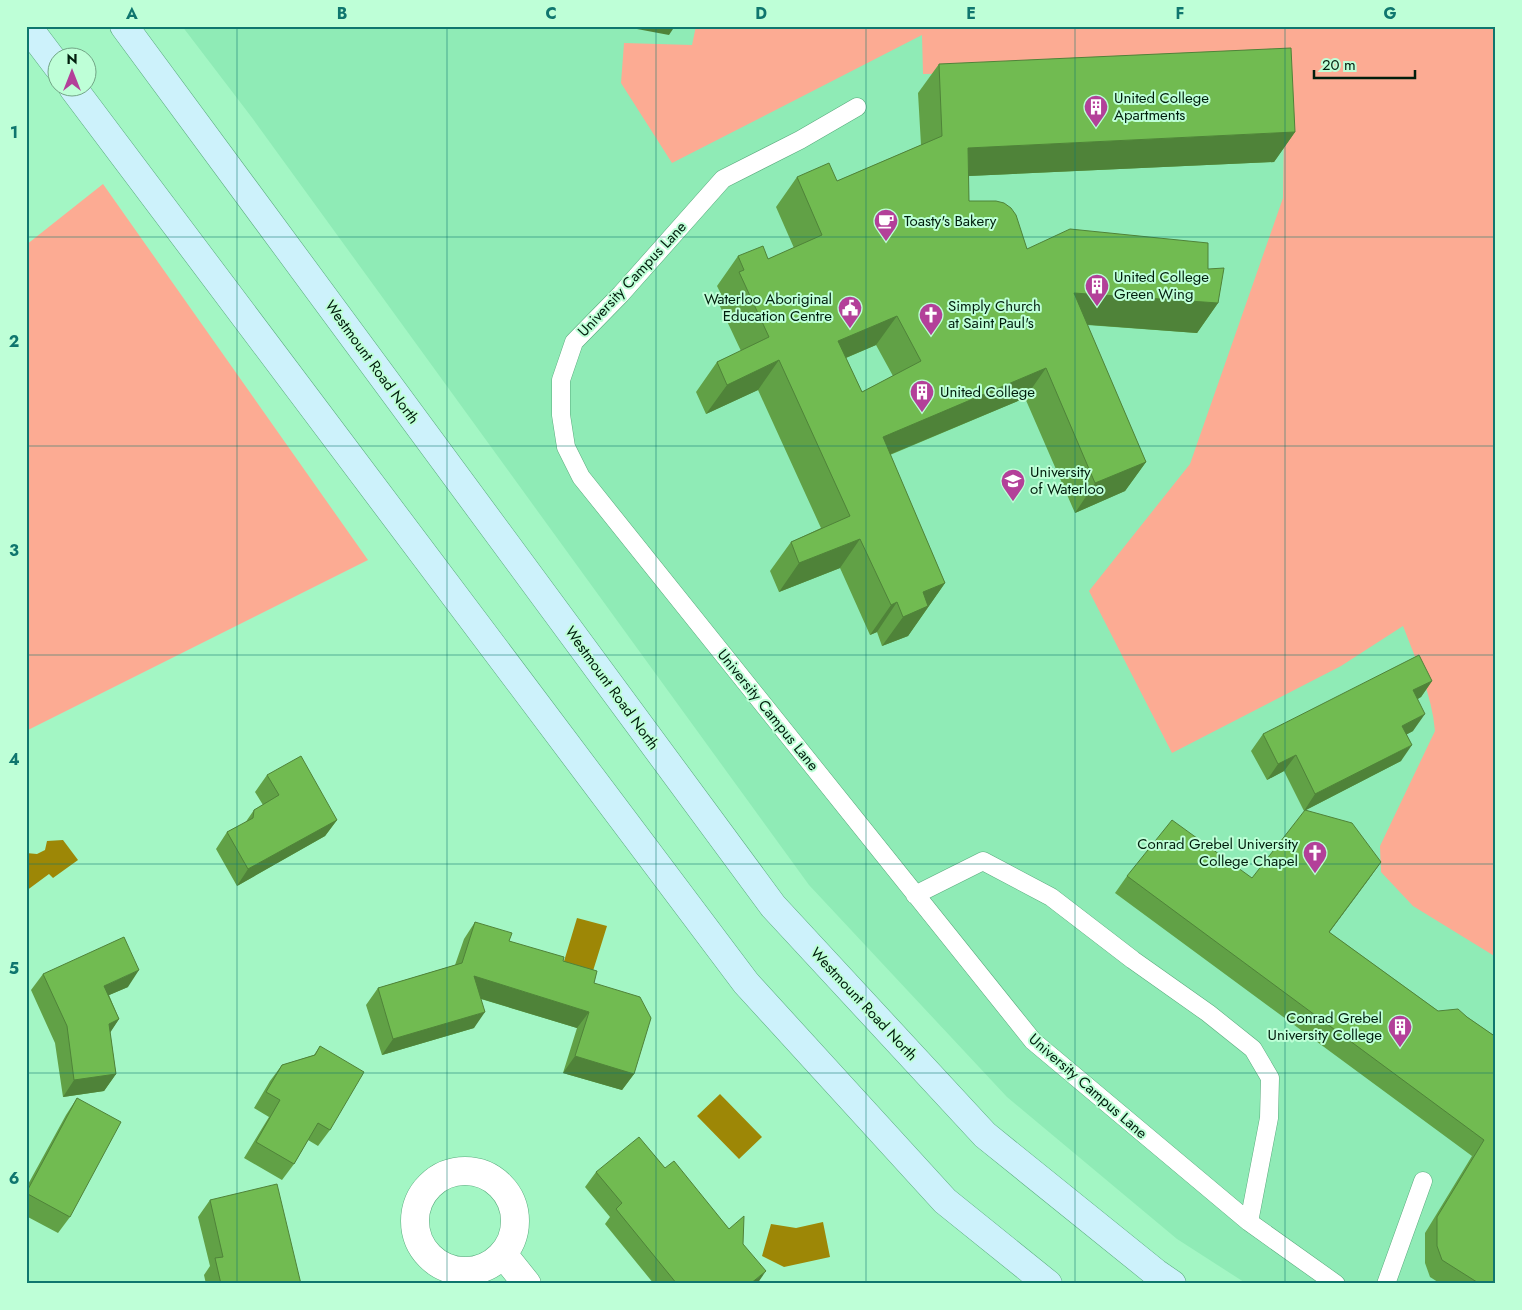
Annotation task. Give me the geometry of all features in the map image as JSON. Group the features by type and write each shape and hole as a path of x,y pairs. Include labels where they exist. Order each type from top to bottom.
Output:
{"main road":[{"path":"26,26 48,55"},
{"name":"Westmount Road North","path":"124,26 773,906 984,1135 1172,1284"},
{"path":"81,98 746,983 945,1200 1048,1284"}],"street":[{"path":"504,1254 527,1284"}],"lane":[{"name":"University Campus Lane","path":"857,108 800,140 723,179 621,294 574,342 561,380 561,415 566,447 581,477 1033,1041 1249,1222 1336,1284"},
{"path":"916,895 983,861 1051,897 1133,960 1208,1012 1253,1049 1270,1078 1269,1118 1249,1222"},
{"path":"1386,1284 1423,1181"}],"shaded area":[{"name":"University of Waterloo","path":"182,26 1496,26 1496,1284 1247,1284 1177,1239 1007,1097 809,885 253,119"},
{"path":"696,26 1496,26 1496,957 1413,906 1381,872 1380,846 1435,731 1431,704 1403,626 1341,666 1172,753 1089,591 1190,464 1283,198 1285,69 923,74 922,35 672,163 621,83 624,43 692,45"},
{"path":"103,184 368,560 26,731 26,245"},
{"path":"63,840 78,860 53,878 49,874 26,891 26,853 37,854 45,850 47,841"},
{"path":"577,918 607,926 588,987 559,978"},
{"path":"720,1094 762,1137 739,1159 697,1116"},
{"path":"823,1222 830,1257 784,1267 762,1256 771,1224 796,1228"}],"building":[{"path":"1291,48 1295,132 968,148 969,201 996,201 1004,203 1011,208 1016,215 1027,249 1070,229 1208,243 1208,269 1224,268 1218,303 1074,293 1146,462 1095,483 1046,368 883,437 945,583 923,592 928,606 903,617 897,602 891,605 860,539 799,563 791,542 850,516 779,360 727,385 717,362 769,337 739,272 744,270 738,256 763,246 768,259 822,235 797,177 829,163 837,181 942,136 939,64","holes":["897,316 921,361 862,392 838,341"]},
{"path":"1419,655 1432,681 1413,690 1425,714 1402,726 1412,745 1315,794 1296,755 1278,764 1263,734"},
{"path":"301,756 337,820 248,869 227,832 253,818 254,810 279,795 267,775"},
{"name":"Conrad Grebel University College","path":"1305,810 1352,823 1381,862 1329,932 1438,1011 1458,1009 1496,1037 1496,1284 1480,1284 1442,1260 1437,1246 1437,1217 1484,1140 1127,876 1172,820 1252,878"},
{"path":"475,922 512,933 509,941 564,957 563,961 597,971 594,983 640,997 651,1018 634,1074 575,1056 589,1012 474,976 485,1012 393,1039 378,988 462,963"},
{"path":"124,937 139,970 104,986 119,1019 109,1024 116,1074 74,1080 67,1026 43,974"},
{"path":"320,1046 364,1072 330,1130 318,1123 294,1164 256,1142 280,1100 266,1092 282,1065 315,1055"},
{"path":"77,1098 121,1122 70,1217 26,1193"},
{"path":"639,1137 665,1168 674,1161 729,1229 744,1216 743,1244 766,1271 750,1284 677,1284 616,1209 622,1203 596,1172"},
{"path":"277,1184 301,1284 221,1284 215,1258 223,1257 210,1200"}],"place":[{"name":"United College Apartments","path":"1096,128"},
{"name":"Toasty's Bakery","path":"886,242"},
{"name":"United College Green Wing","path":"1097,307"},
{"name":"Waterloo Aboriginal Education Centre","path":"850,329"},
{"name":"Simply Church at Saint Paul's","path":"931,336"},
{"name":"United College","path":"922,413"},
{"name":"University of Waterloo","path":"1013,502"},
{"name":"Conrad Grebel University College Chapel","path":"1315,874"},
{"name":"Conrad Grebel University College","path":"1400,1048"}]}
